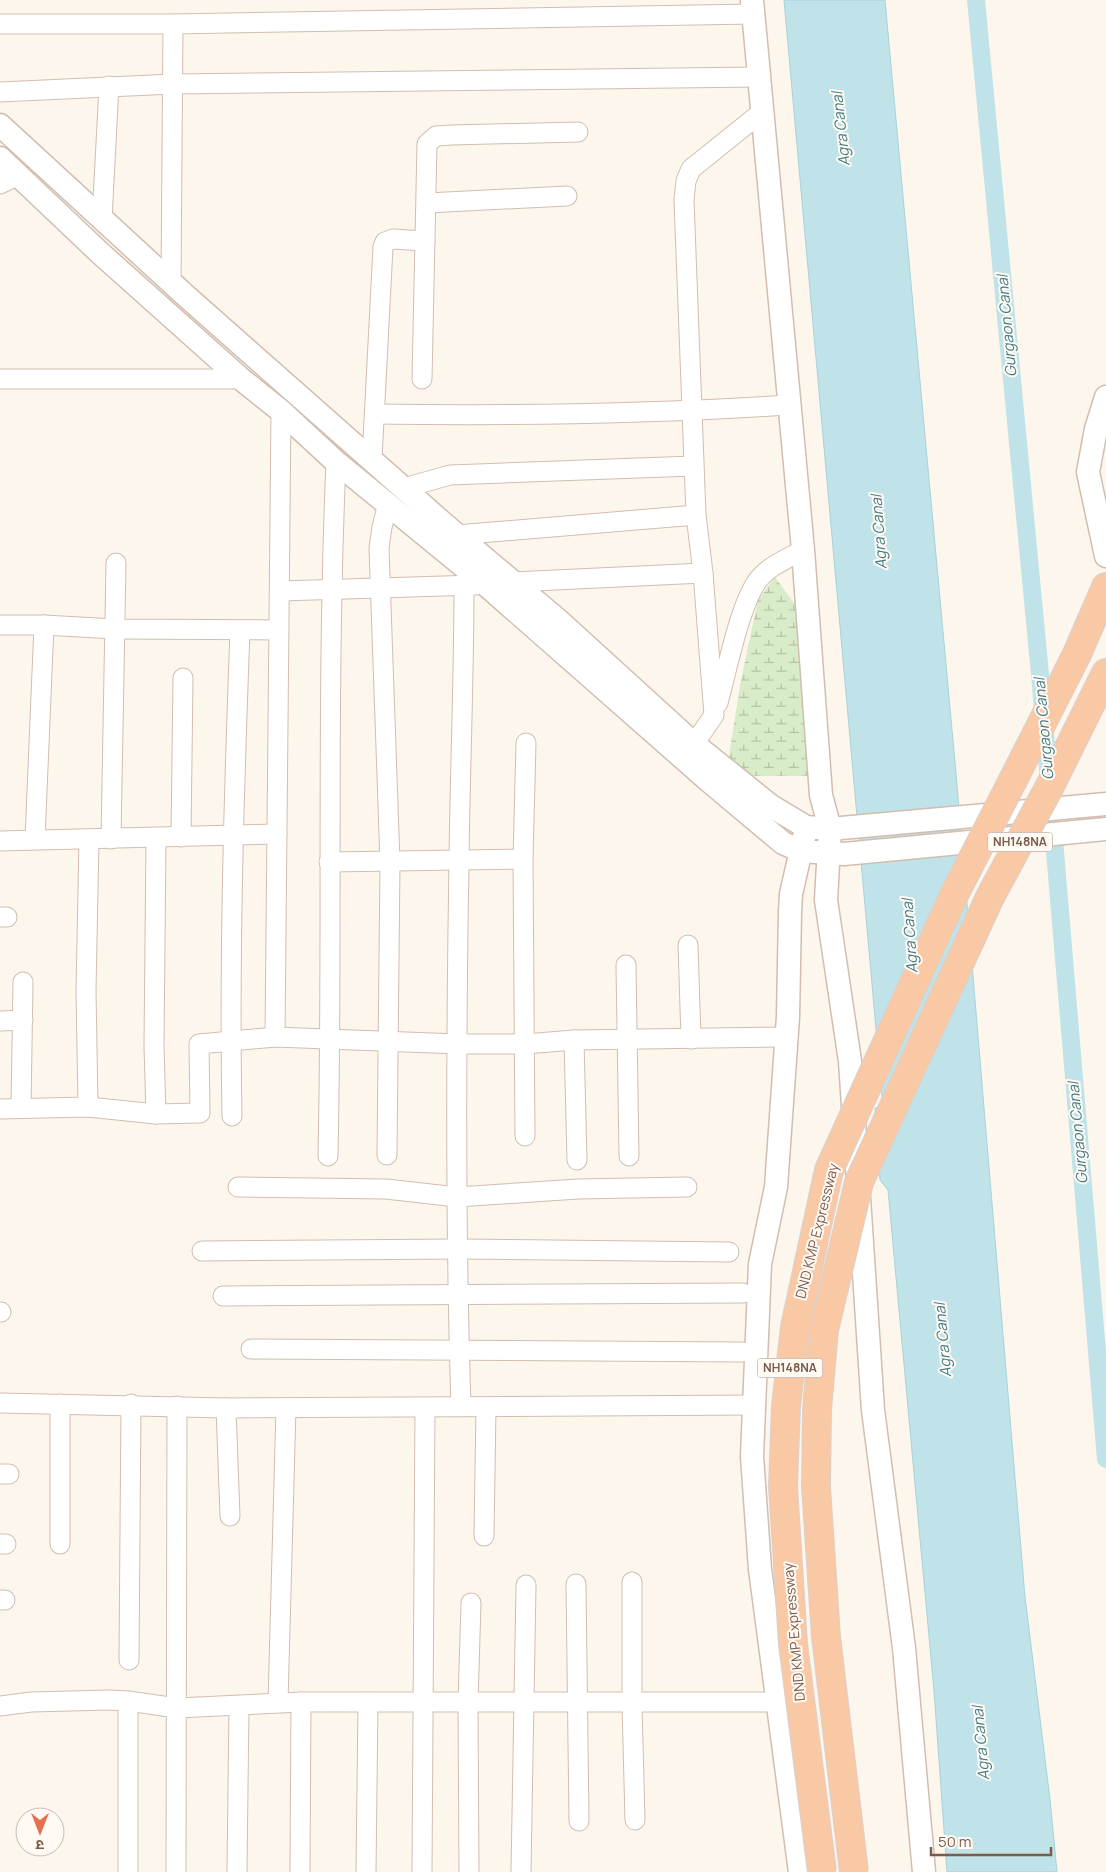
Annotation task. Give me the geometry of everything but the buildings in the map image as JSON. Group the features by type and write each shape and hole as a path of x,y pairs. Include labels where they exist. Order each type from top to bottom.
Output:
{"highway":[{"name":"DND KMP Expressway","path":"822,1872 793,1644 783,1486 786,1406 795,1327 808,1257 829,1170 955,893 1078,654 1106,587"},
{"name":"DND KMP Expressway","path":"854,1872 826,1637 816,1487 817,1409 824,1330 859,1182 990,898 1050,786 1106,673"}],"street":[{"path":"0,24 172,24 752,7 802,550 821,795 837,829 837,854 826,900 850,1061 873,1410 904,1648 924,1872"},
{"path":"171,283 172,24"},
{"path":"0,92 173,84 759,77"},
{"path":"102,219 110,86"},
{"path":"714,715 693,466 684,200 686,181 691,169 762,112"},
{"path":"0,125 171,283 372,459 396,496 475,585 783,843 801,851 837,854 1106,829"},
{"path":"422,379 427,148 431,138 452,135 578,132"},
{"path":"0,158 9,180 100,253 336,462 396,496 456,535 558,620 694,744 771,806 806,827 837,829 1106,804"},
{"path":"427,203 567,196"},
{"path":"372,459 376,414 383,247 385,242 393,239 425,241"},
{"path":"0,379 241,379"},
{"path":"1106,397 1096,429 1088,472 1106,556"},
{"path":"376,414 520,416 691,412 789,404"},
{"path":"275,1037 281,412"},
{"path":"328,1156 331,1038 329,862 331,588 336,462"},
{"path":"396,496 460,475 693,466"},
{"path":"387,1155 390,862 380,538 396,496"},
{"path":"456,535 696,516"},
{"path":"694,744 714,715 747,601 756,582 771,568 802,550"},
{"path":"111,839 116,563"},
{"path":"513,582 703,574"},
{"path":"280,591 475,585"},
{"path":"462,1406 457,1198 459,861 464,683 475,585"},
{"path":"0,625 240,631 279,630"},
{"path":"35,840 44,625"},
{"path":"232,1116 230,1041 232,834 240,631"},
{"path":"181,836 183,678"},
{"path":"525,1136 523,859 526,743"},
{"path":"800,1872 760,1569 752,1456 760,1264 776,1187 786,1037 790,912 806,827 821,795"},
{"path":"0,841 277,834"},
{"path":"156,838 154,1047 156,1114"},
{"path":"88,1107 86,990 89,840"},
{"path":"329,862 523,859"},
{"path":"688,945 691,1039"},
{"path":"626,965 625,1040 629,1156"},
{"path":"21,1108 23,982"},
{"path":"0,1021 23,1020"},
{"path":"0,1109 88,1107 156,1114 200,1114 200,1044 230,1041 275,1037 458,1044 525,1044 574,1040 786,1037"},
{"path":"574,1040 577,1160"},
{"path":"238,1187 386,1189 457,1198 578,1189 687,1187"},
{"path":"202,1251 459,1249 729,1252"},
{"path":"223,1296 743,1293"},
{"path":"252,1349 744,1352"},
{"path":"0,1403 131,1404 226,1408 754,1405"},
{"path":"60,1404 60,1544"},
{"path":"129,1660 131,1404"},
{"path":"176,1872 177,1406"},
{"path":"484,1536 486,1407"},
{"path":"226,1408 230,1516"},
{"path":"278,1702 286,1408"},
{"path":"422,1872 425,1408"},
{"path":"632,1582 632,1704 635,1820"},
{"path":"576,1584 579,1821"},
{"path":"521,1872 526,1585"},
{"path":"469,1872 468,1703 471,1603"},
{"path":"0,1706 31,1702 128,1701 177,1708 239,1706 278,1702 468,1703 524,1701 632,1704 778,1702"},
{"path":"128,1701 128,1872"},
{"path":"300,1872 301,1702"},
{"path":"366,1872 368,1702"},
{"path":"237,1872 239,1706"}],"green space":[{"path":"775,577 799,610 815,776 726,776 740,685 758,600"}],"water":[{"name":"Agra Canal","path":"784,0 885,0 956,773 1025,1597 1057,1872 947,1872 934,1691 888,1190 880,1180 875,1108 883,1107"}],"waterway":[{"name":"Gurgaon Canal","path":"976,0 1041,685 1106,1459"}]}
